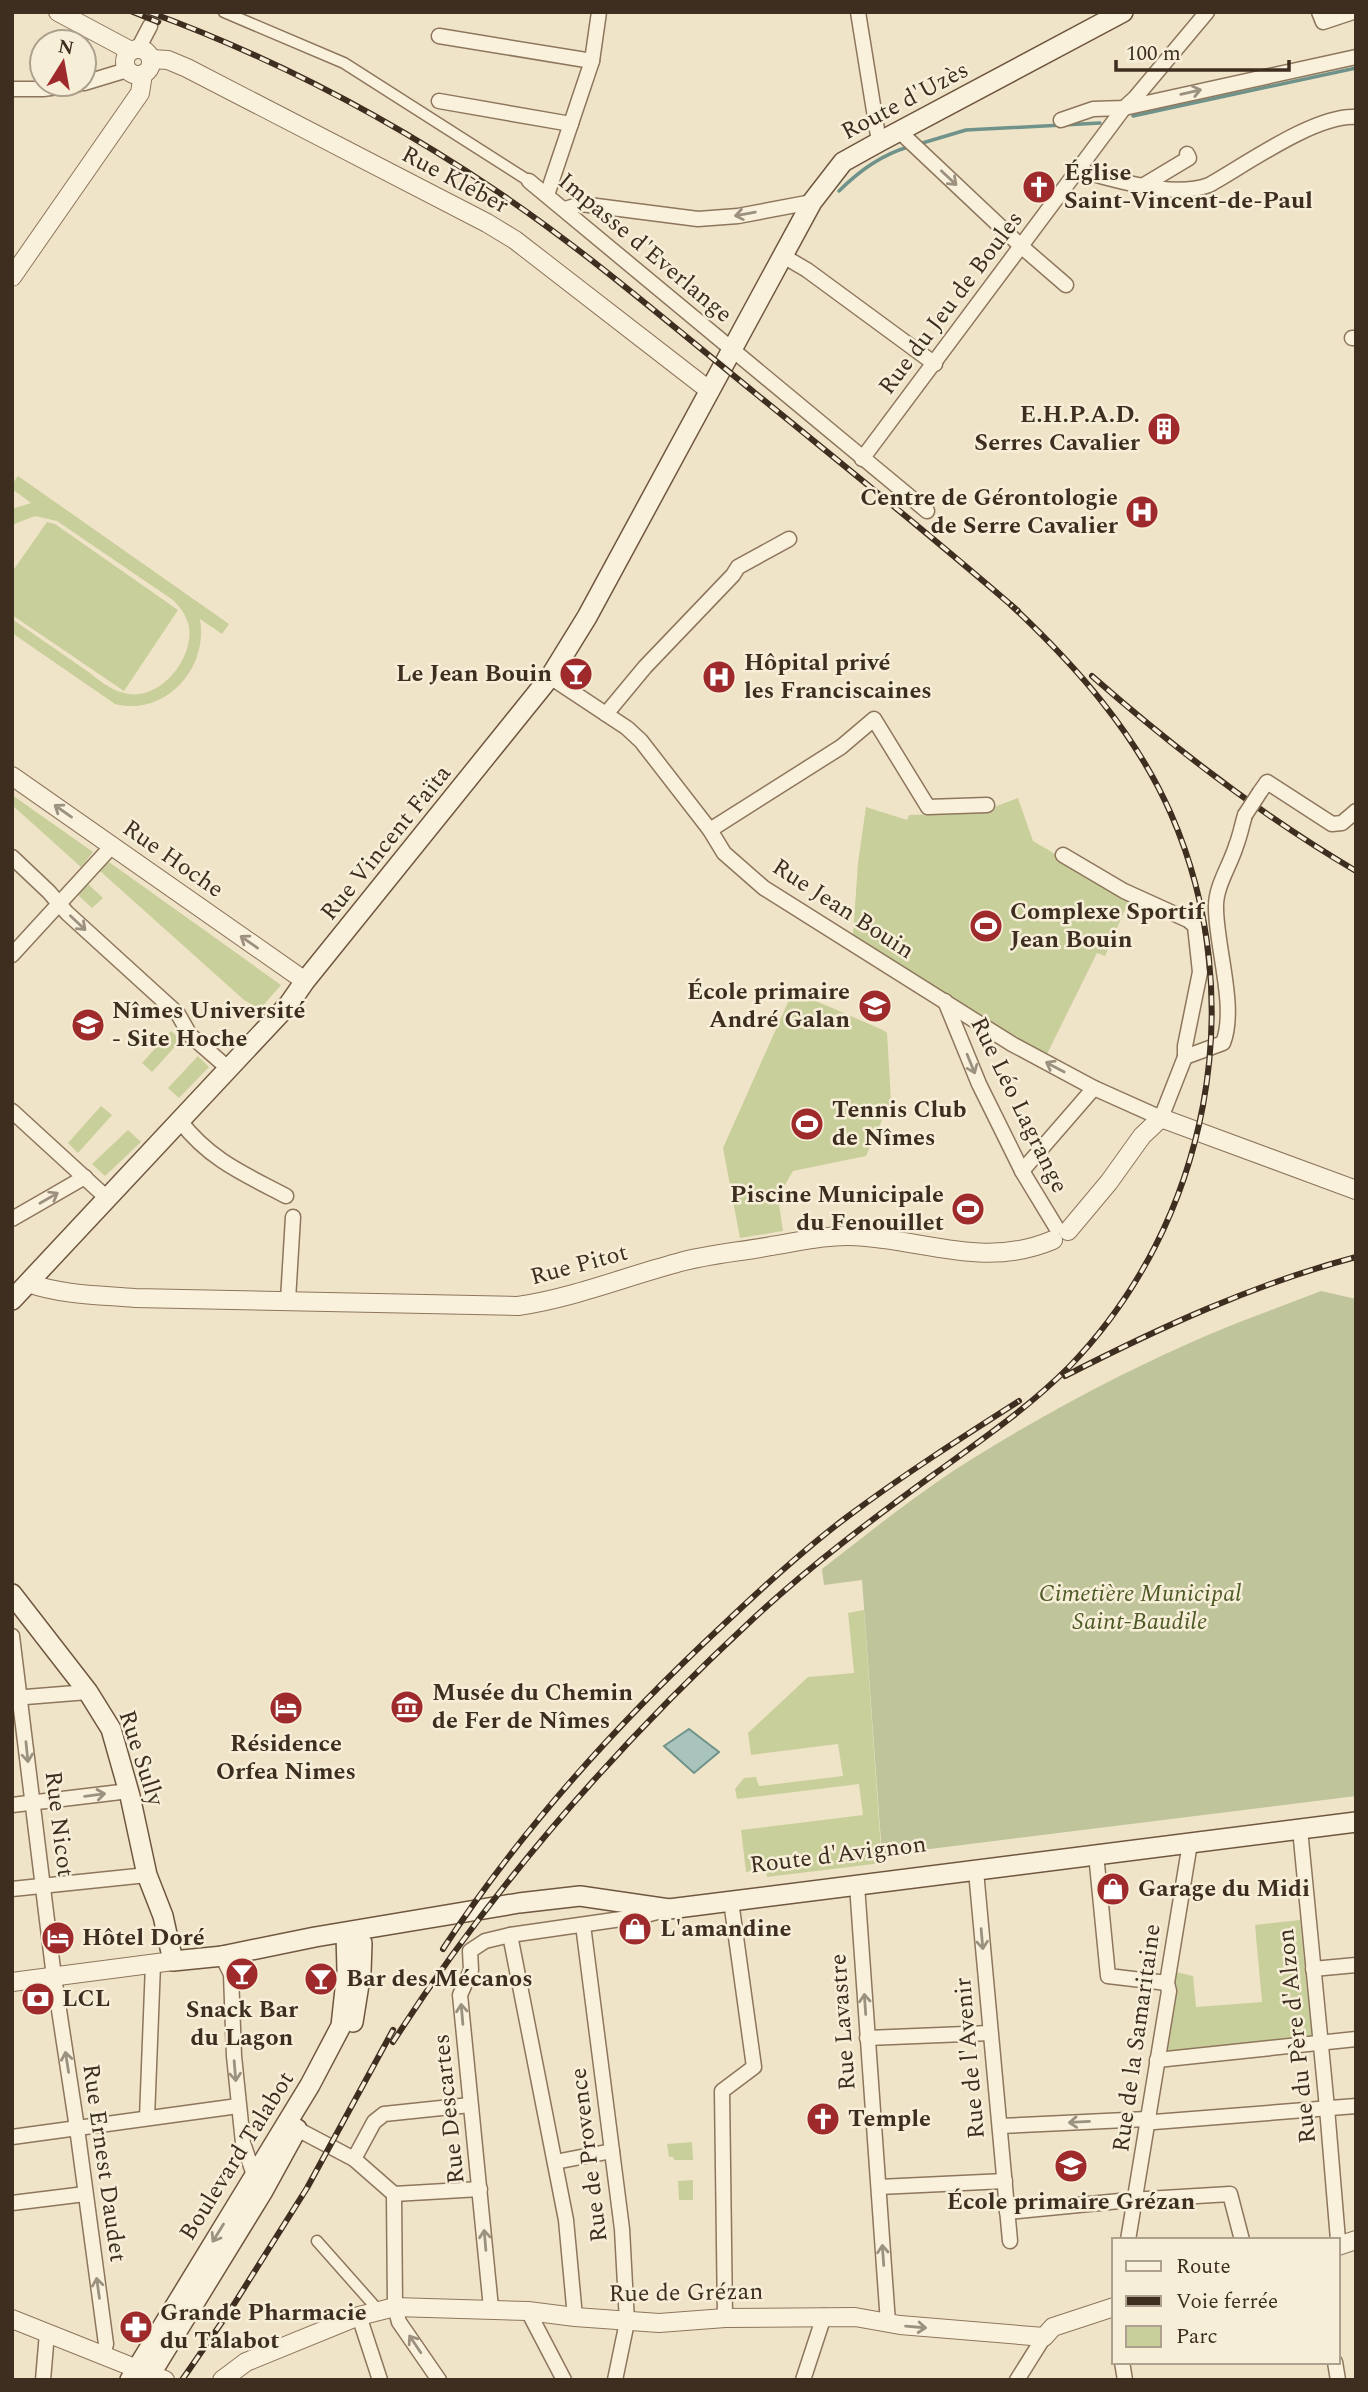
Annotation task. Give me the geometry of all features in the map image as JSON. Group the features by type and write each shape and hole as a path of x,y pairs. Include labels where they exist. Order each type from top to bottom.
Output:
{"main road":[{"name":"Route d'Uzès","path":"729,357 812,202 843,162 1123,12"},
{"name":"Rue Vincent Faïta","path":"12,1300 289,1004 550,677 594,605 729,357"},
{"name":"Rue Sully","path":"12,1594 88,1692 111,1729 129,1791 147,1875 163,1916 173,1961"},
{"name":"Route d'Avignon","path":"173,1961 352,1941 414,1921 519,1903 580,1896 669,1909 1356,1822"},
{"name":"Route d'Avignon","path":"635,1903 1016,1857 1048,1861"},
{"name":"Boulevard Talabot","path":"146,2376 262,2192 334,2066 352,2023 361,1975 352,1941"},
{"name":"Boulevard Talabot","path":"146,2376 254,2175 310,2085 341,2026 352,1941"}],"street":[{"name":"Rue Kléber","path":"58,12 138,61 168,60 187,68 487,223 547,263 710,391"},
{"path":"224,12 344,63 529,181"},
{"path":"547,195 592,61 599,12"},
{"path":"859,12 879,142"},
{"name":"Rue du Jeu de Boules","path":"862,458 935,364 1124,107 1208,12"},
{"path":"1319,12 1323,22 1353,12"},
{"path":"12,278 140,93 139,43 150,26"},
{"path":"439,36 592,61"},
{"path":"1061,120 1093,109 1124,107 1356,57"},
{"path":"98,77 138,61"},
{"path":"439,101 570,124"},
{"path":"1079,171 1172,190 1194,190 1209,185 1310,128 1356,117"},
{"path":"899,131 1066,285"},
{"path":"1144,185 1189,158 1187,154"},
{"name":"Impasse d'Everlange","path":"529,181 565,209 729,357 881,472 927,511"},
{"path":"565,209 581,204 698,219 738,216 812,202"},
{"path":"783,256 807,270 935,364"},
{"path":"606,714 645,667 738,567 789,539"},
{"name":"Rue Jean Bouin","path":"550,677 641,741 710,830 724,853 764,888 1012,1044 1094,1088 1161,1118"},
{"path":"710,830 841,747 874,719 929,807 987,805"},
{"name":"Rue Hoche","path":"12,776 305,981"},
{"path":"1185,1057 1223,1043 1228,1031 1223,955 1215,905 1245,815 1260,792 1267,782 1332,824 1342,823 1356,811"},
{"path":"12,955 112,846"},
{"path":"1059,1232 1110,1182 1142,1136 1161,1118 1185,1057 1200,972 1195,926 1188,920 1124,891 1063,855"},
{"path":"12,857 67,913 178,1014 190,1035 229,1069"},
{"name":"Rue Léo Lagrange","path":"945,1001 979,1084 1022,1171 1059,1232"},
{"path":"1022,1171 1094,1088"},
{"path":"12,1111 108,1199"},
{"path":"1161,1118 1356,1190"},
{"path":"180,1121 190,1134 221,1162 286,1196"},
{"path":"12,1219 85,1177"},
{"path":"288,1300 293,1217"},
{"name":"Rue Pitot","path":"28,1283 77,1293 135,1298 518,1306 554,1301 680,1262 828,1236 874,1238 974,1254 992,1254 1039,1245 1059,1232"},
{"name":"Rue Nicot","path":"12,1636 17,1698 54,1977"},
{"path":"17,1698 88,1692"},
{"path":"12,1805 129,1791"},
{"name":"Rue du Père d'Alzon","path":"1300,1829 1338,2238"},
{"name":"Rue de la Samaritaine","path":"1128,2238 1190,1843"},
{"path":"1096,1854 1108,1976 1167,1983"},
{"name":"Rue de l'Avenir","path":"976,1871 1010,2241"},
{"path":"12,1889 147,1875"},
{"name":"Rue Lavastre","path":"857,1885 888,2323"},
{"path":"725,2318 722,2091 754,2067 731,1901"},
{"name":"Route d'Avignon","path":"510,1935 642,1916 669,1909"},
{"name":"Rue de Provence","path":"583,1925 622,2229 627,2322 616,2379"},
{"path":"510,1935 566,2220 575,2317"},
{"name":"Rue Descartes","path":"491,2308 460,1995 471,1970 470,1951 485,1941 510,1935"},
{"path":"222,1956 231,1974 238,2106 243,2143 254,2175"},
{"path":"12,1982 173,1961"},
{"path":"147,2118 153,1964"},
{"path":"1313,1969 1356,1965"},
{"name":"Rue Ernest Daudet","path":"54,1977 78,2127 106,2344 103,2355"},
{"path":"867,2038 990,2033"},
{"path":"1157,2060 1356,2039"},
{"path":"354,2159 374,2122 384,2114 470,2105"},
{"path":"12,2137 238,2106"},
{"path":"1000,2126 1147,2119 1154,2122 1356,2106"},
{"path":"297,2129 354,2159 394,2194 480,2189"},
{"path":"555,2162 612,2151"},
{"path":"879,2187 1005,2181"},
{"path":"12,2203 85,2194"},
{"path":"387,2309 394,2194"},
{"path":"1007,2212 1136,2199 1230,2194 1241,2238"},
{"path":"317,2241 400,2322 439,2380"},
{"name":"Rue de Grézan","path":"222,2380 246,2362 359,2316 387,2309 491,2308 659,2323 725,2318 855,2317 888,2323 1044,2337"},
{"path":"1017,2380 1053,2327 1112,2308"},
{"path":"528,2311 564,2380"},
{"path":"359,2316 380,2380"},
{"path":"803,2380 824,2316"},
{"path":"12,2319 103,2355 146,2376"},
{"path":"43,2380 47,2333"}],"green space":[{"path":"18,476 229,624 222,634 200,619 198,655 180,685 166,696 151,703 133,706 115,704 12,633 12,619 109,687 119,692 137,694 149,692 171,676 186,653 189,640 187,619 173,600 57,521 35,516 12,525 12,509 31,503 12,489"},
{"path":"47,522 55,524 178,610 124,691 12,615 12,572"},
{"path":"12,795 93,852 81,867 12,805"},
{"name":"Complexe Sportif Jean Bouin","path":"1018,798 1033,841 1130,898 1105,956 1097,953 1046,1056 1024,1047 853,935 858,863 866,807 907,820 909,815 978,813"},
{"path":"109,862 281,985 260,1009 244,1000 100,871"},
{"path":"87,883 103,898 92,908 78,895"},
{"name":"Tennis Club de Nîmes","path":"793,991 887,1033 891,1100 866,1156 793,1171 778,1197 783,1231 740,1238 723,1148"},
{"path":"171,1031 181,1040 152,1072 142,1063"},
{"path":"198,1056 209,1067 179,1098 168,1088"},
{"path":"101,1106 112,1115 78,1153 68,1143"},
{"path":"128,1130 141,1142 105,1176 92,1164"},
{"name":"Cimetière Municipal Saint-Baudile","path":"1321,1291 1356,1299 1356,1796 882,1855 862,1580 824,1585 822,1569 933,1485 1049,1413 1200,1338"},
{"path":"864,1610 882,1863 767,1877 766,1869 746,1872 741,1830 863,1815 859,1784 737,1799 735,1789 744,1778 756,1777 759,1786 843,1776 838,1744 751,1755 748,1733 808,1677 854,1673 848,1613"},
{"path":"1300,1920 1312,2038 1165,2052 1176,1972 1193,1976 1196,2007 1262,2002 1255,1925"},
{"path":"692,2142 693,2160 674,2160 669,2157 667,2144"},
{"path":"693,2180 693,2200 679,2200 678,2181"}],"water":[{"path":"689,1729 719,1752 694,1773 664,1746"}],"waterway":[{"path":"1133,116 1356,68"},
{"path":"919,144 966,130 1100,123"},
{"path":"839,191 871,164 908,147"}],"tunnel":[{"path":"150,26 161,12"}],"railway":[{"path":"133,12 158,22"},
{"path":"149,12 239,48 327,90 413,138 529,213 627,288 1018,611"},
{"path":"393,2042 472,1928 515,1873 606,1766 654,1715 797,1580 864,1526 1003,1424 1053,1382 1069,1367 1117,1309 1155,1246 1184,1178 1203,1106 1211,1032 1209,958 1196,885 1171,814 1140,755 1081,676 1011,605"},
{"path":"1092,676 1154,729 1219,779 1286,827 1356,871"},
{"path":"1065,1376 1136,1341 1244,1294 1356,1257"},
{"path":"443,1949 538,1819 609,1739 684,1662 783,1569 847,1517 1019,1401"},
{"path":"182,2380 231,2309 307,2188 393,2030"}],"place":[{"name":"Église Saint-Vincent-de-Paul","path":"1039,187"},
{"name":"E.H.P.A.D. Serres Cavalier","path":"1164,429"},
{"name":"Centre de Gérontologie de Serre Cavalier","path":"1142,512"},
{"name":"Le Jean Bouin","path":"576,674"},
{"name":"Hôpital privé les Franciscaines","path":"719,677"},
{"name":"Complexe Sportif Jean Bouin","path":"986,926"},
{"name":"École primaire André Galan","path":"875,1006"},
{"name":"Nîmes Université - Site Hoche","path":"88,1025"},
{"name":"Tennis Club de Nîmes","path":"807,1124"},
{"name":"Piscine Municipale du Fenouillet","path":"968,1209"},
{"name":"Musée du Chemin de Fer de Nîmes","path":"407,1707"},
{"name":"Résidence Orfea Nimes","path":"286,1708"},
{"name":"Garage du Midi","path":"1113,1889"},
{"name":"L'amandine","path":"635,1929"},
{"name":"Hôtel Doré","path":"58,1938"},
{"name":"Snack Bar du Lagon","path":"242,1974"},
{"name":"Bar des Mécanos","path":"321,1979"},
{"name":"LCL","path":"38,1999"},
{"name":"Temple","path":"823,2119"},
{"name":"École primaire Grézan","path":"1071,2166"},
{"name":"Grande Pharmacie du Talabot","path":"136,2327"}]}
